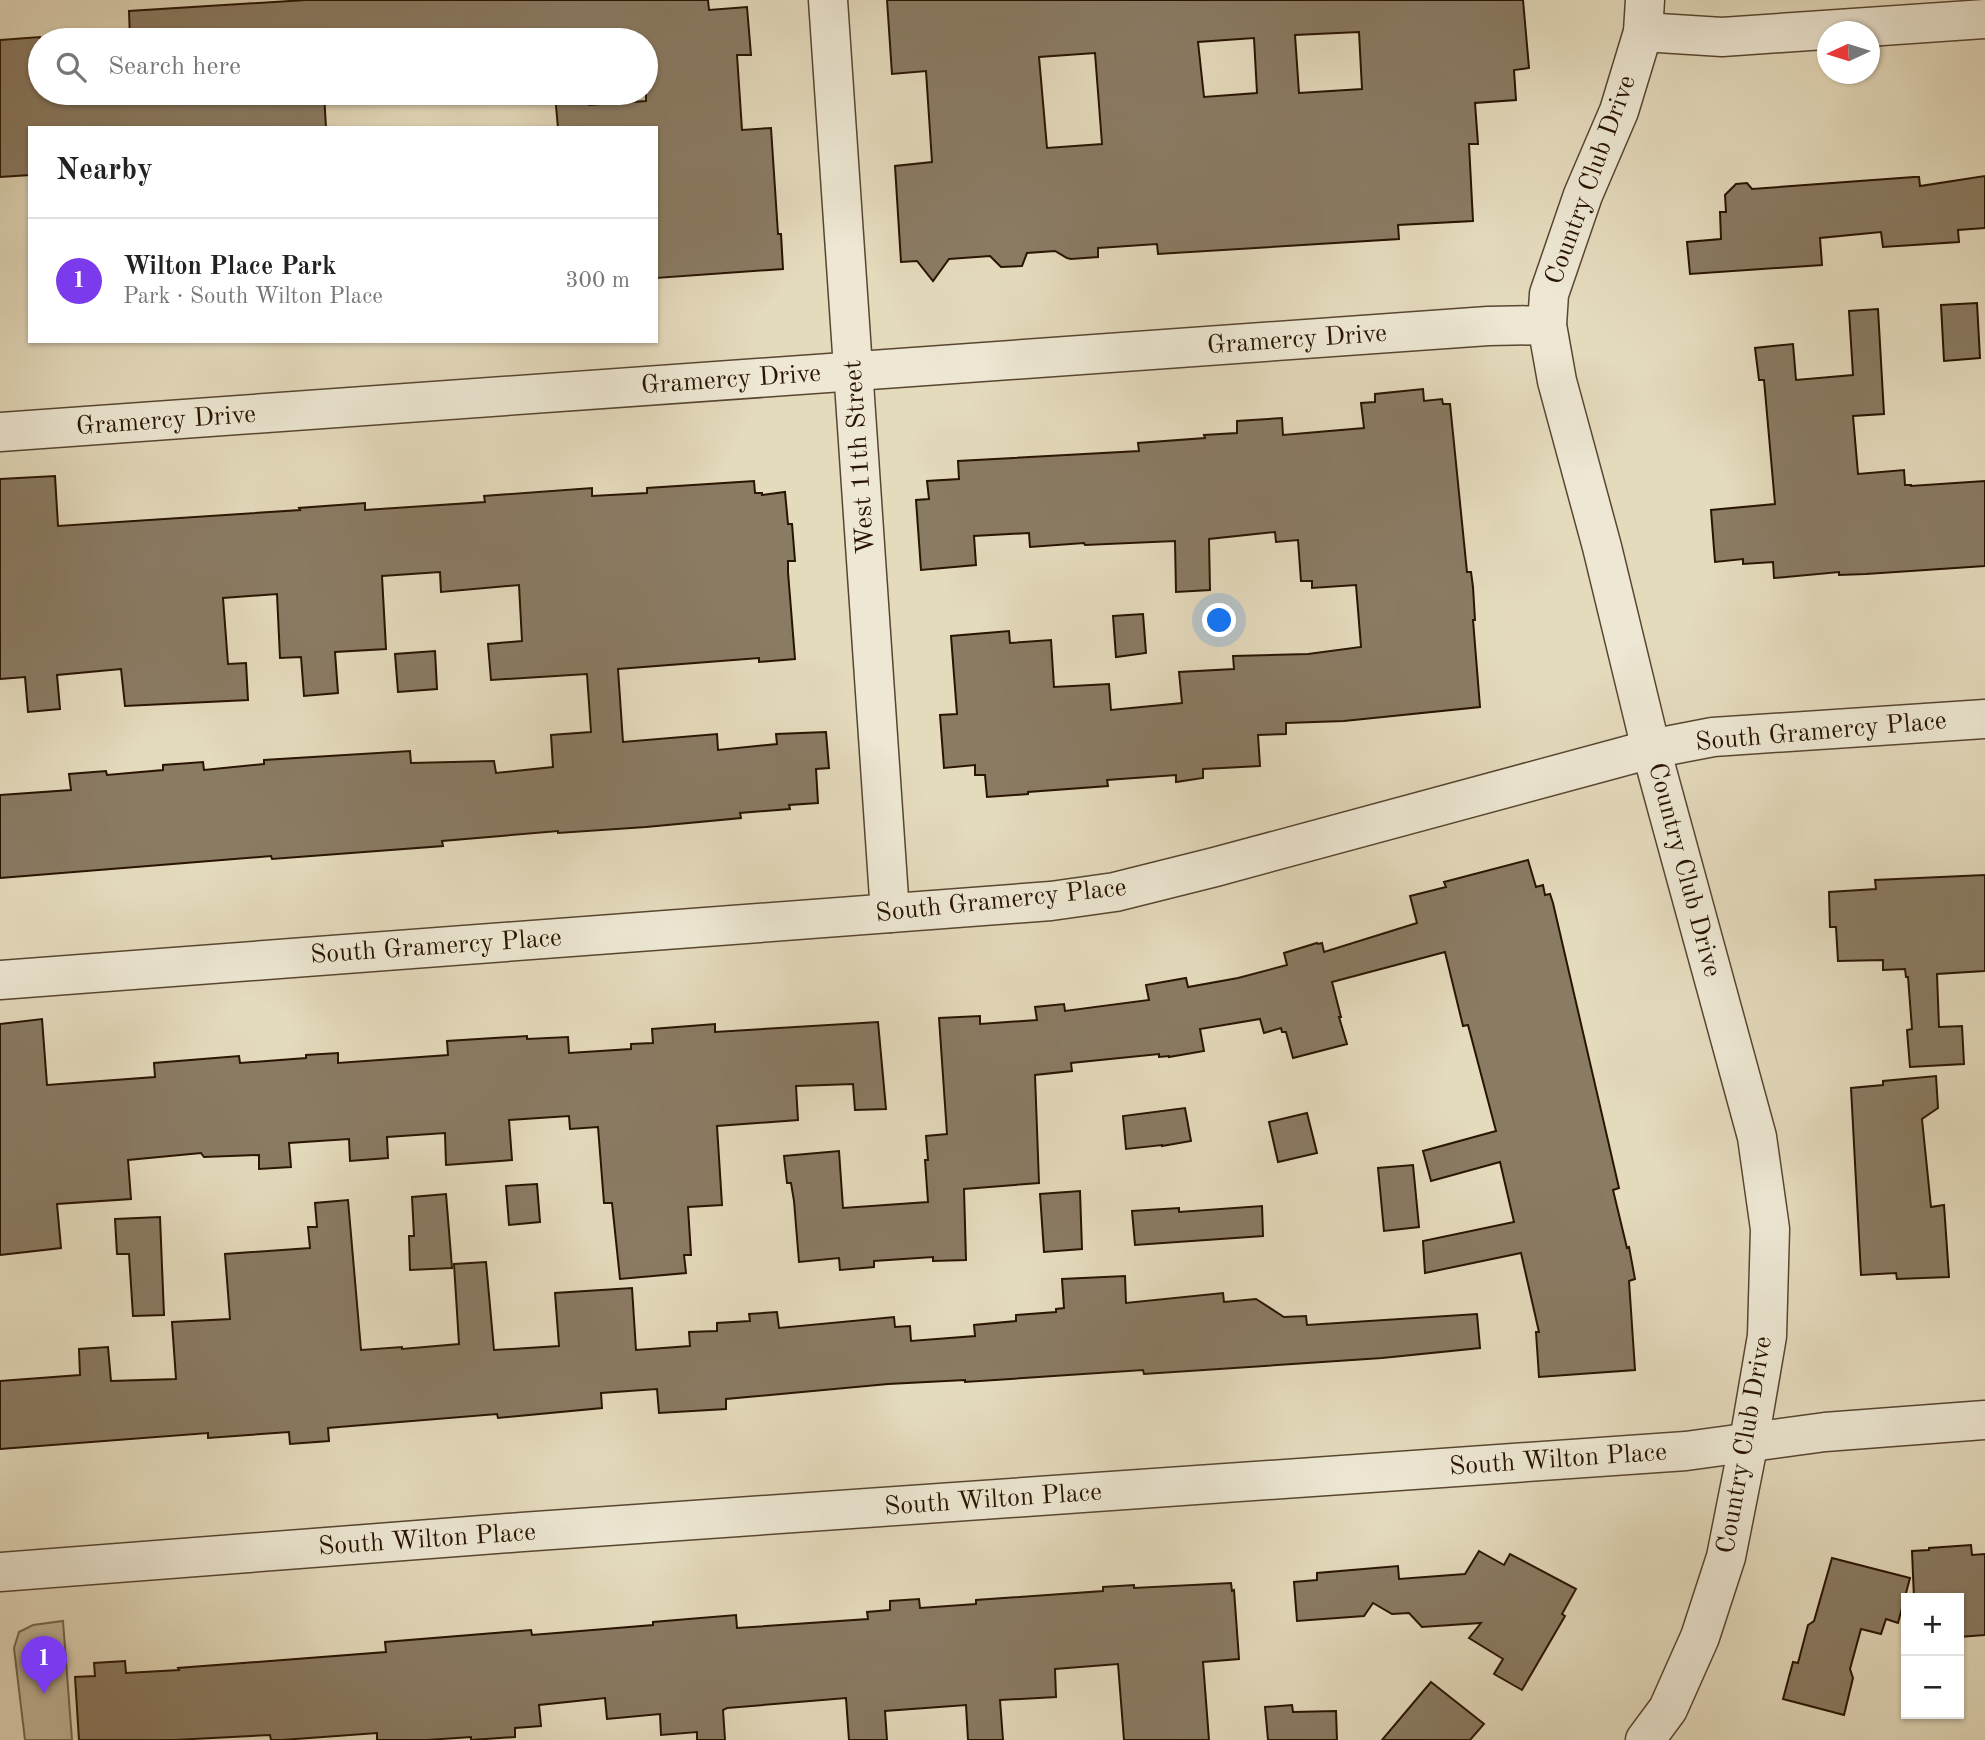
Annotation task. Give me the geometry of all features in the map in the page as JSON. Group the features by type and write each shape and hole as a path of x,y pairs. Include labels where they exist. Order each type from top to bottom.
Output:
{"street":[{"name":"West 11th Street","path":"828,0 890,913"},
{"path":"1644,16 1723,37 1985,19"},
{"name":"Country Club Drive","path":"1644,16 1619,111 1583,195 1549,294 1547,325 1557,381 1602,547 1651,748 1757,1137 1770,1228 1767,1336 1726,1557 1700,1637 1668,1709 1645,1740"},
{"name":"Gramercy Drive","path":"0,432 1488,326 1547,325"},
{"name":"South Gramercy Place","path":"0,980 1051,901 1115,892 1215,867 1651,748 1713,737 1985,719"},
{"name":"South Wilton Place","path":"0,1572 536,1531 1686,1451 1825,1432 1985,1420"}],"shaded area":[{"path":"63,1621 72,1740 25,1740 14,1648 19,1632 33,1625"}],"building":[{"path":"306,0 708,0 709,10 747,7 751,55 737,55 742,130 771,128 783,269 658,278 658,126 558,126 556,105 658,105 658,28 130,28 129,11"},
{"path":"887,0 1523,0 1529,68 1514,70 1516,100 1475,103 1478,144 1469,144 1473,221 1398,225 1399,239 1158,254 1157,244 1098,248 1098,257 1071,259 1055,251 1027,253 1022,266 1001,267 990,256 949,259 933,281 917,261 901,262 895,166 932,162 926,71 892,74","holes":["1359,32 1362,89 1299,93 1295,35","1254,38 1257,93 1204,97 1198,42","1095,53 1102,144 1047,148 1039,57"]},
{"path":"28,38 28,105 325,105 326,126 28,126 28,175 0,177 0,40"},
{"path":"1985,176 1985,228 1958,230 1959,242 1883,247 1881,232 1820,238 1822,265 1690,274 1687,242 1721,239 1720,212 1726,212 1725,195 1736,184 1747,183 1752,189 1919,177 1920,186"},
{"path":"1977,303 1980,358 1944,361 1941,305"},
{"path":"1878,309 1884,414 1853,416 1858,474 1904,470 1905,485 1911,486 1985,481 1985,566 1866,574 1839,575 1839,572 1774,578 1773,562 1743,564 1743,559 1715,562 1711,510 1775,504 1764,380 1759,380 1755,348 1793,344 1796,380 1853,375 1849,311"},
{"path":"1423,389 1424,401 1442,399 1443,404 1450,404 1467,572 1471,572 1473,587 1480,707 1344,721 1286,723 1286,734 1258,735 1260,766 1203,769 1203,778 1176,782 1176,775 1107,780 1108,786 987,797 985,775 975,775 975,765 944,768 940,715 957,714 951,636 1009,631 1010,643 1051,640 1054,687 1109,684 1111,710 1182,703 1179,672 1234,669 1233,656 1308,654 1361,647 1356,585 1312,588 1312,581 1301,581 1298,540 1276,542 1275,532 1209,539 1210,590 1176,592 1175,541 1030,547 1029,533 974,536 976,565 921,570 916,500 929,499 927,481 959,479 958,461 1139,451 1138,443 1237,433 1237,421 1282,418 1283,435 1364,428 1361,403 1375,402 1375,394"},
{"path":"55,476 58,526 300,510 299,508 365,503 365,510 485,502 484,496 592,488 592,496 647,493 647,488 754,481 755,493 762,495 785,492 788,524 792,524 795,561 788,561 788,572 795,659 759,662 759,658 618,669 623,742 717,734 718,750 777,744 776,734 826,732 829,768 816,769 818,803 789,805 790,809 740,813 741,818 442,841 443,846 272,859 271,856 0,878 0,795 71,790 69,774 106,771 107,775 163,770 163,765 203,762 204,770 264,764 264,760 410,751 411,763 494,761 496,773 553,767 551,735 591,732 587,674 491,680 488,644 522,641 519,585 441,592 440,572 382,576 386,649 335,652 338,693 304,696 301,657 280,658 277,594 223,598 228,664 246,663 248,700 125,706 121,669 57,675 60,709 28,712 25,677 0,679 0,479"},
{"path":"1143,614 1146,653 1116,657 1113,616"},
{"path":"435,651 437,689 398,692 395,654"},
{"path":"1528,860 1536,887 1543,885 1545,895 1550,894 1553,903 1619,1188 1613,1190 1635,1279 1629,1281 1635,1370 1539,1377 1536,1332 1539,1332 1521,1253 1425,1273 1423,1241 1514,1222 1500,1162 1431,1181 1423,1151 1496,1131 1468,1025 1463,1026 1445,952 1332,982 1347,1044 1293,1058 1286,1032 1282,1032 1281,1028 1264,1033 1260,1019 1200,1029 1204,1051 1169,1057 1159,1057 1159,1054 1071,1063 1072,1071 1035,1075 1039,1183 964,1189 966,1260 933,1261 933,1257 874,1261 874,1267 840,1270 839,1258 799,1262 794,1201 791,1183 787,1183 784,1156 839,1151 843,1208 928,1202 926,1136 947,1134 939,1018 980,1016 980,1024 1037,1020 1035,1007 1064,1004 1065,1011 1149,1000 1146,985 1186,978 1188,987 1287,965 1284,953 1317,943 1322,943 1324,952 1417,923 1410,896 1446,887 1444,882"},
{"path":"1985,875 1985,971 1937,974 1939,1027 1962,1026 1964,1064 1910,1067 1907,1030 1912,1029 1905,969 1883,970 1883,960 1838,961 1836,927 1830,927 1829,892 1876,889 1875,880"},
{"path":"42,1019 47,1085 155,1077 154,1063 239,1056 240,1063 338,1053 338,1063 448,1055 447,1041 527,1036 527,1039 568,1037 569,1053 631,1049 631,1044 653,1043 652,1029 715,1024 715,1032 878,1022 886,1109 855,1110 853,1084 796,1086 798,1120 717,1126 722,1205 688,1207 691,1255 684,1255 686,1273 620,1279 612,1203 604,1203 598,1127 570,1129 569,1116 509,1120 512,1160 446,1165 445,1133 387,1137 388,1158 350,1161 349,1139 289,1143 291,1167 259,1169 259,1155 204,1157 201,1153 128,1160 131,1199 57,1204 61,1248 0,1255 0,1024"},
{"path":"1936,1076 1938,1108 1922,1119 1931,1207 1944,1205 1949,1277 1897,1279 1896,1273 1861,1275 1851,1088 1883,1085 1883,1081"},
{"path":"1185,1108 1191,1141 1126,1149 1123,1116"},
{"path":"1307,1113 1317,1153 1278,1162 1269,1122"},
{"path":"1413,1165 1419,1227 1384,1231 1378,1168"},
{"path":"537,1184 540,1222 509,1225 506,1186"},
{"path":"1080,1191 1082,1249 1044,1252 1040,1194"},
{"path":"446,1194 452,1268 410,1270 409,1236 414,1236 412,1197"},
{"path":"348,1200 361,1350 459,1344 454,1264 486,1262 494,1350 559,1346 555,1293 632,1288 636,1350 690,1346 689,1332 717,1331 717,1323 750,1321 749,1314 777,1312 779,1328 894,1317 895,1327 910,1326 911,1341 975,1336 974,1325 1016,1321 1016,1315 1056,1312 1056,1309 1064,1308 1062,1279 1125,1276 1126,1303 1223,1293 1224,1302 1256,1299 1284,1317 1306,1316 1307,1325 1477,1314 1480,1348 1382,1358 1144,1374 1143,1370 965,1382 888,1384 726,1399 726,1409 659,1413 657,1389 601,1393 602,1408 498,1418 497,1414 328,1428 329,1441 290,1444 289,1432 208,1438 208,1433 0,1449 0,1381 80,1375 79,1349 108,1347 111,1381 176,1379 172,1322 230,1319 225,1254 310,1248 308,1227 317,1227 315,1203"},
{"path":"1262,1206 1263,1236 1135,1245 1132,1211 1179,1208 1179,1212"},
{"path":"160,1217 164,1315 133,1316 129,1254 117,1254 115,1219"},
{"path":"1971,1545 1972,1555 1985,1554 1985,1635 1964,1637 1964,1593 1914,1593 1912,1551"},
{"path":"1479,1551 1504,1565 1510,1554 1576,1589 1562,1614 1565,1616 1522,1690 1494,1674 1503,1659 1469,1638 1481,1623 1422,1627 1409,1613 1392,1614 1373,1603 1364,1616 1297,1621 1294,1582 1317,1580 1317,1573 1398,1566 1399,1579 1465,1574"},
{"path":"1832,1558 1910,1578 1906,1593 1901,1593 1898,1623 1886,1619 1881,1634 1861,1629 1850,1669 1853,1678 1844,1715 1783,1699 1793,1662 1798,1663 1808,1625 1814,1621"},
{"path":"1231,1583 1232,1591 1234,1590 1239,1659 1203,1662 1209,1740 1124,1740 1118,1664 1055,1669 1056,1697 1000,1700 1003,1740 968,1740 966,1705 885,1711 887,1740 849,1740 846,1698 727,1708 723,1710 725,1740 697,1740 697,1732 661,1735 660,1714 607,1719 605,1698 539,1705 541,1726 515,1728 515,1737 377,1740 377,1733 282,1740 271,1740 270,1735 174,1740 79,1740 75,1677 95,1676 94,1663 125,1661 126,1673 179,1670 178,1668 386,1652 385,1642 531,1630 532,1635 736,1615 737,1628 868,1619 867,1612 890,1610 890,1601 919,1599 920,1608 976,1604 976,1600 1103,1591 1103,1587"},
{"path":"1431,1682 1484,1724 1470,1740 1382,1740"},
{"path":"1292,1705 1293,1712 1336,1711 1337,1740 1268,1740 1265,1707"}],"place":[{"name":"Wilton Place Park","path":"44,1694"}]}
